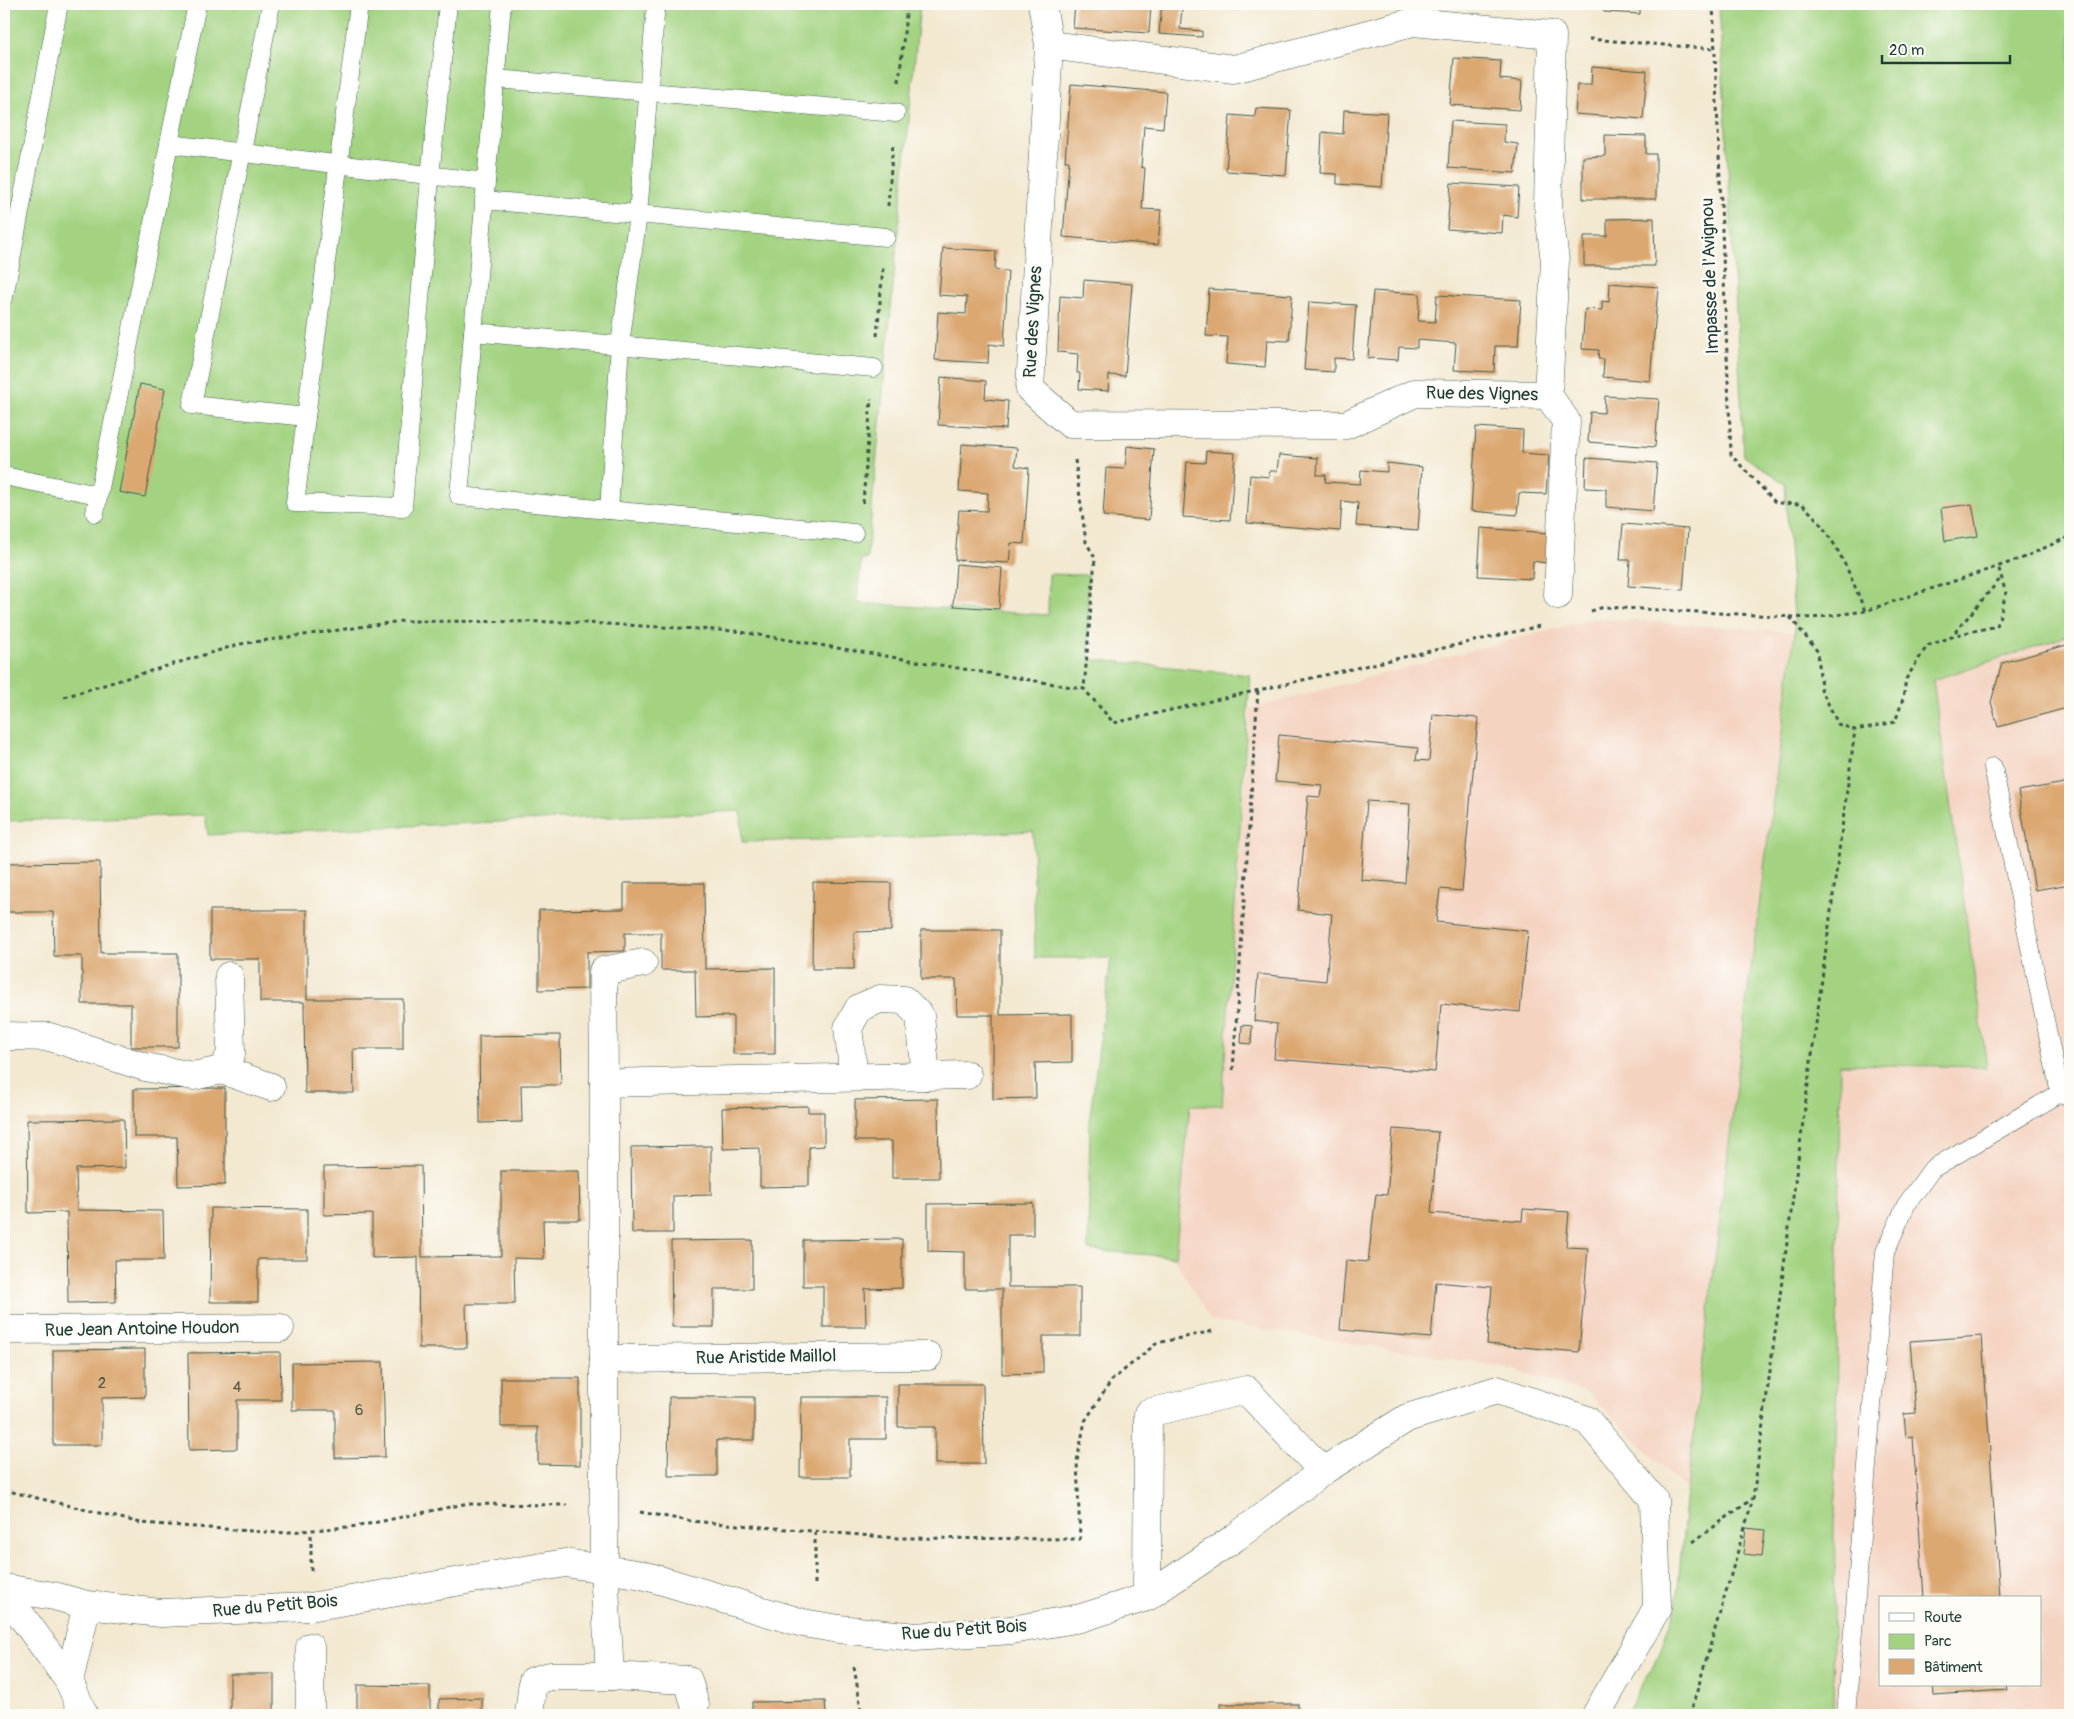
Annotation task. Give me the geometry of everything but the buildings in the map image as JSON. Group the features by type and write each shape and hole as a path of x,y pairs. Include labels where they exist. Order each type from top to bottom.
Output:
{"street":[{"name":"Rue des Vignes","path":"1042,4 1049,45 1030,389 1070,424 1346,425 1415,393 1548,395 1555,261 1548,206 1552,35"},
{"path":"1049,45 1234,69 1413,22 1552,35"},
{"path":"1548,395 1566,421 1558,595"},
{"path":"610,1676 604,1569 603,971 643,963"},
{"path":"222,1070 231,1054 229,976"},
{"path":"854,1077 848,1028 859,1008 880,998 904,1000 920,1016 926,1076"},
{"path":"4,1036 50,1037 145,1067 193,1076 222,1070 271,1087"},
{"path":"604,1083 967,1075"},
{"name":"Rue Jean Antoine Houdon","path":"4,1330 280,1328"},
{"name":"Rue Aristide Maillol","path":"604,1359 928,1356"},
{"path":"1147,1597 1148,1413 1246,1390 1322,1471"},
{"name":"Rue du Petit Bois","path":"4,1588 54,1596 87,1605 161,1613 310,1606 566,1564 643,1575 803,1623 839,1629 915,1637 1011,1630 1081,1618 1147,1597 1236,1538 1322,1471 1407,1418 1497,1390 1587,1420 1654,1500 1657,1608 1596,1715"},
{"path":"4,1592 69,1681 84,1715"},
{"path":"69,1681 87,1605"},
{"path":"310,1647 310,1715"},
{"path":"529,1715 533,1681 550,1676 610,1676 688,1680 695,1705"}],"lane":[{"path":"4,297 59,4"},
{"path":"95,513 197,4"},
{"path":"271,4 243,154 192,405 306,417"},
{"path":"359,4 295,503 403,507 430,177 448,4"},
{"path":"502,4 459,496 854,533"},
{"path":"610,510 620,344 638,214 656,4"},
{"path":"496,79 896,112"},
{"path":"169,144 430,177 486,182"},
{"path":"484,200 886,237"},
{"path":"473,332 874,368"},
{"path":"4,476 98,495"},
{"path":"1846,1715 1885,1252 1906,1205 1932,1169 2065,1096 1993,767"}],"path":[{"name":"Impasse de l'Avignou","path":"1713,4 1731,455 1776,503 1802,504 1819,520 1840,552 1865,611"},
{"path":"1552,35 1715,49"},
{"path":"1070,424 1086,542 1095,558 1084,688"},
{"path":"1585,613 1604,607 1813,618 1865,611 2023,558 2070,536"},
{"path":"1789,616 1818,652 1821,689 1838,724 1856,730 1896,722 1903,699 1906,679 1927,646 1997,626 2006,594 1998,565"},
{"path":"1950,638 2002,578"},
{"path":"64,697 240,644 402,621 568,622 735,631 1084,688 1114,723 1557,622 1558,595"},
{"path":"1233,1070 1258,690"},
{"path":"1690,1715 1753,1499 1856,730"},
{"path":"4,1490 141,1523 278,1533 358,1526 464,1504 604,1506 690,1521 897,1538 1080,1539 1077,1461 1085,1421 1112,1380 1157,1343 1214,1331"},
{"path":"1656,1569 1753,1499"},
{"path":"815,1532 815,1590 839,1629 857,1674 862,1715"}],"shaded area":[{"path":"1595,618 1795,632 1744,1021 1687,1491 1588,1393 1505,1367 1211,1321 1175,1260 1190,1105 1222,1105 1250,709"},
{"path":"2070,635 2070,1715 1833,1715 1840,1063 1987,1067 1933,679"}],"green space":[{"path":"4,4 920,4 867,559 861,559 857,603 1048,615 1049,574 1088,575 1089,659 1250,675 1222,1105 1190,1105 1175,1257 1088,1250 1090,1115 1111,958 1035,958 1033,831 894,838 742,842 741,811 208,835 205,815 4,821"},
{"path":"1719,4 2070,4 2070,635 1933,680 1987,1067 1840,1064 1833,1715 1625,1715 1657,1659 1676,1607 1687,1491 1744,1021 1795,632 1785,484 1744,456"}]}
